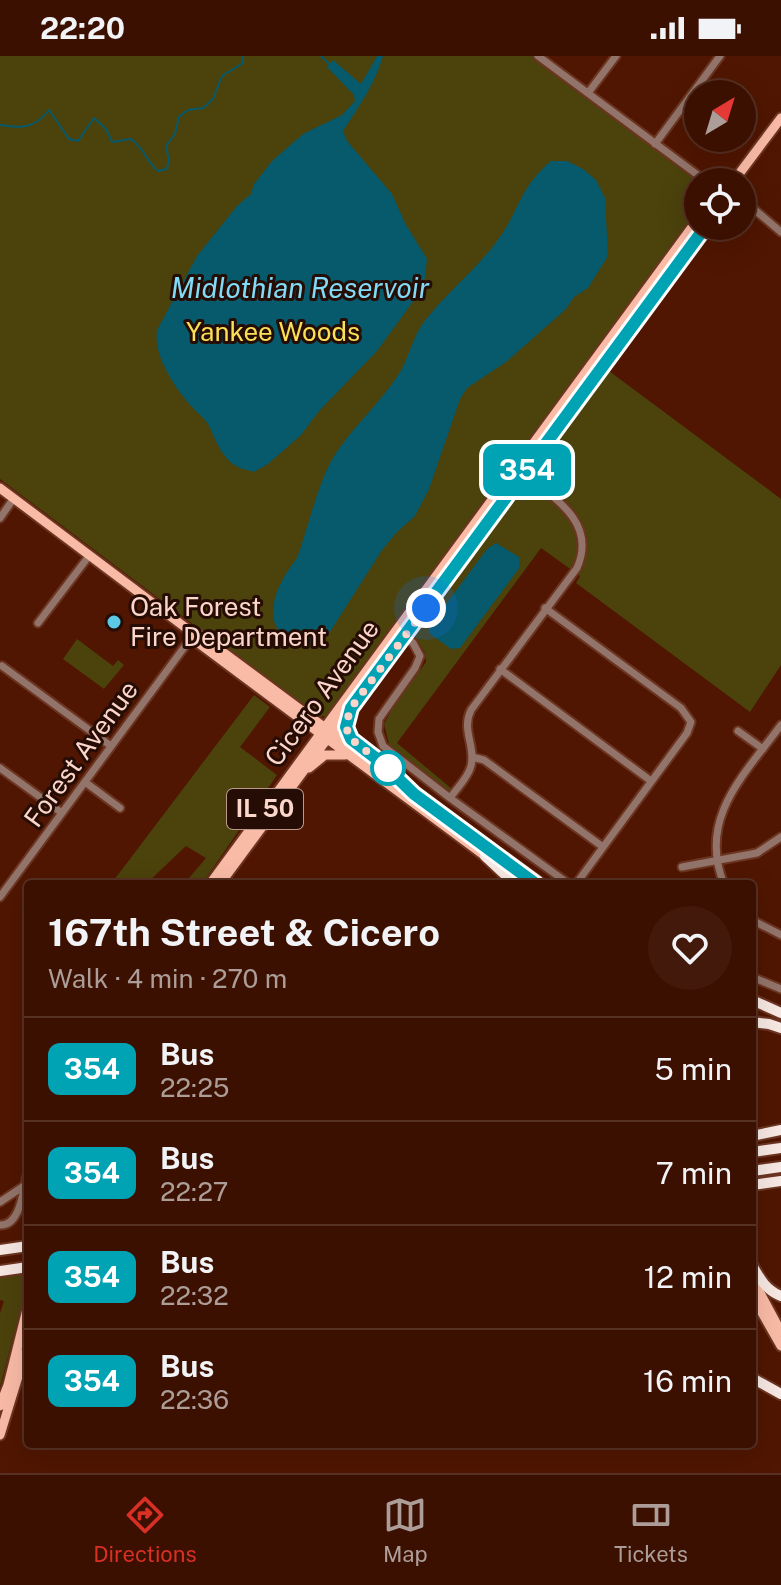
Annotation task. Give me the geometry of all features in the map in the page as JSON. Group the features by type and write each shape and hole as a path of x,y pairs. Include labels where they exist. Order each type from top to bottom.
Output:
{"highway":[{"path":"432,807 532,880"},
{"path":"485,856 511,880"},
{"path":"756,1002 781,1013"},
{"path":"756,1023 781,1028"},
{"path":"756,1137 781,1130"},
{"path":"756,1138 781,1136"},
{"path":"756,1151 781,1148"},
{"path":"756,1170 781,1167"},
{"path":"756,1184 781,1182"},
{"path":"0,1250 24,1247"},
{"path":"0,1271 24,1268"},
{"path":"756,1272 772,1292 781,1296"},
{"path":"756,1380 781,1394"}],"main road":[{"path":"744,168 781,118"},
{"name":"Cicero Avenue","path":"213,880 400,633 684,238"},
{"name":"Cicero Avenue","path":"223,880 295,781 326,732 351,708 400,633 524,474 696,240"},
{"path":"0,488 194,634 197,642 432,807"},
{"path":"351,708 346,727 351,739 414,794"},
{"path":"326,732 349,756 518,880"},
{"path":"295,781 325,755 338,753 349,756"},
{"path":"756,1285 781,1332"},
{"path":"756,1302 781,1346"},
{"path":"0,1406 24,1321"},
{"path":"0,1435 24,1357"}],"street":[{"path":"538,56 688,168"},
{"path":"588,93 616,56"},
{"path":"655,144 720,56"},
{"path":"756,211 781,232"},
{"path":"450,798 467,775 472,757 467,717 579,565 582,549 578,522 571,512 524,474"},
{"path":"0,518 14,498"},
{"path":"38,623 89,556"},
{"path":"545,608 681,708 691,722 687,733 579,880"},
{"path":"400,633 418,649 418,662 379,719 380,740 391,754 563,880"},
{"name":"Forest Avenue","path":"0,897 194,634"},
{"path":"2,666 111,746"},
{"path":"500,669 651,781"},
{"path":"723,880 716,861 715,836 725,803 781,725"},
{"path":"738,731 763,749"},
{"path":"472,757 484,760 603,847"},
{"path":"0,768 62,813"},
{"path":"85,782 120,808"},
{"path":"682,867 757,853 780,839"},
{"path":"756,922 781,935"},
{"path":"756,979 781,989"},
{"path":"0,1202 24,1186"},
{"path":"0,1225 9,1224 16,1218 24,1186"}],"green space":[{"name":"Yankee Woods","path":"0,56 533,56 684,171 684,234 326,717 314,715 0,479"},
{"path":"605,368 781,499 781,665 750,712 576,583 580,576 541,548 397,743 452,789 447,792 390,748 384,724 426,662 425,653 412,632"},
{"path":"77,639 113,666 118,660 124,665 104,689 63,659"},
{"path":"254,695 270,707 240,747 277,775 205,880 187,880 206,858 186,846 150,880 114,880"},
{"path":"24,1274 24,1298 0,1387 0,1313 4,1301 0,1300 0,1277"}],"water":[{"name":"Midlothian Reservoir","path":"377,56 383,56 376,76 343,131 347,141 392,194 427,259 425,278 412,303 377,351 319,411 301,435 254,472 240,468 226,458 208,423 172,381 158,350 157,330 197,256 237,206 251,194 254,184 272,161 303,134 342,115 355,101 354,95 327,67 333,60 361,84"},
{"name":"Midlothian Reservoir","path":"551,161 567,161 596,180 605,198 608,256 588,288 574,297 566,309 506,362 467,388 460,399 429,489 415,516 382,550 328,635 318,644 284,635 276,626 274,601 297,558 329,465 400,372 423,323 488,252 505,230 532,181"},
{"path":"496,543 519,557 520,567 460,648 451,649 429,633 429,627 487,549"}],"waterway":[{"path":"0,125 28,126 49,110 69,139 78,141 94,118 106,129 112,142 131,139 158,171 167,169 166,146 175,134 179,117 188,110 203,108 213,99 222,76 243,63 243,56"},
{"path":"321,56 329,64"}],"bus line":[{"name":"354","path":"531,880 414,794 351,739 347,721 351,708 696,240"}],"place":[{"name":"Oak Forest Fire Department","path":"114,622"}],"route":[{"path":"388,768 394,773 351,739 347,721 351,708 426,608"}]}
